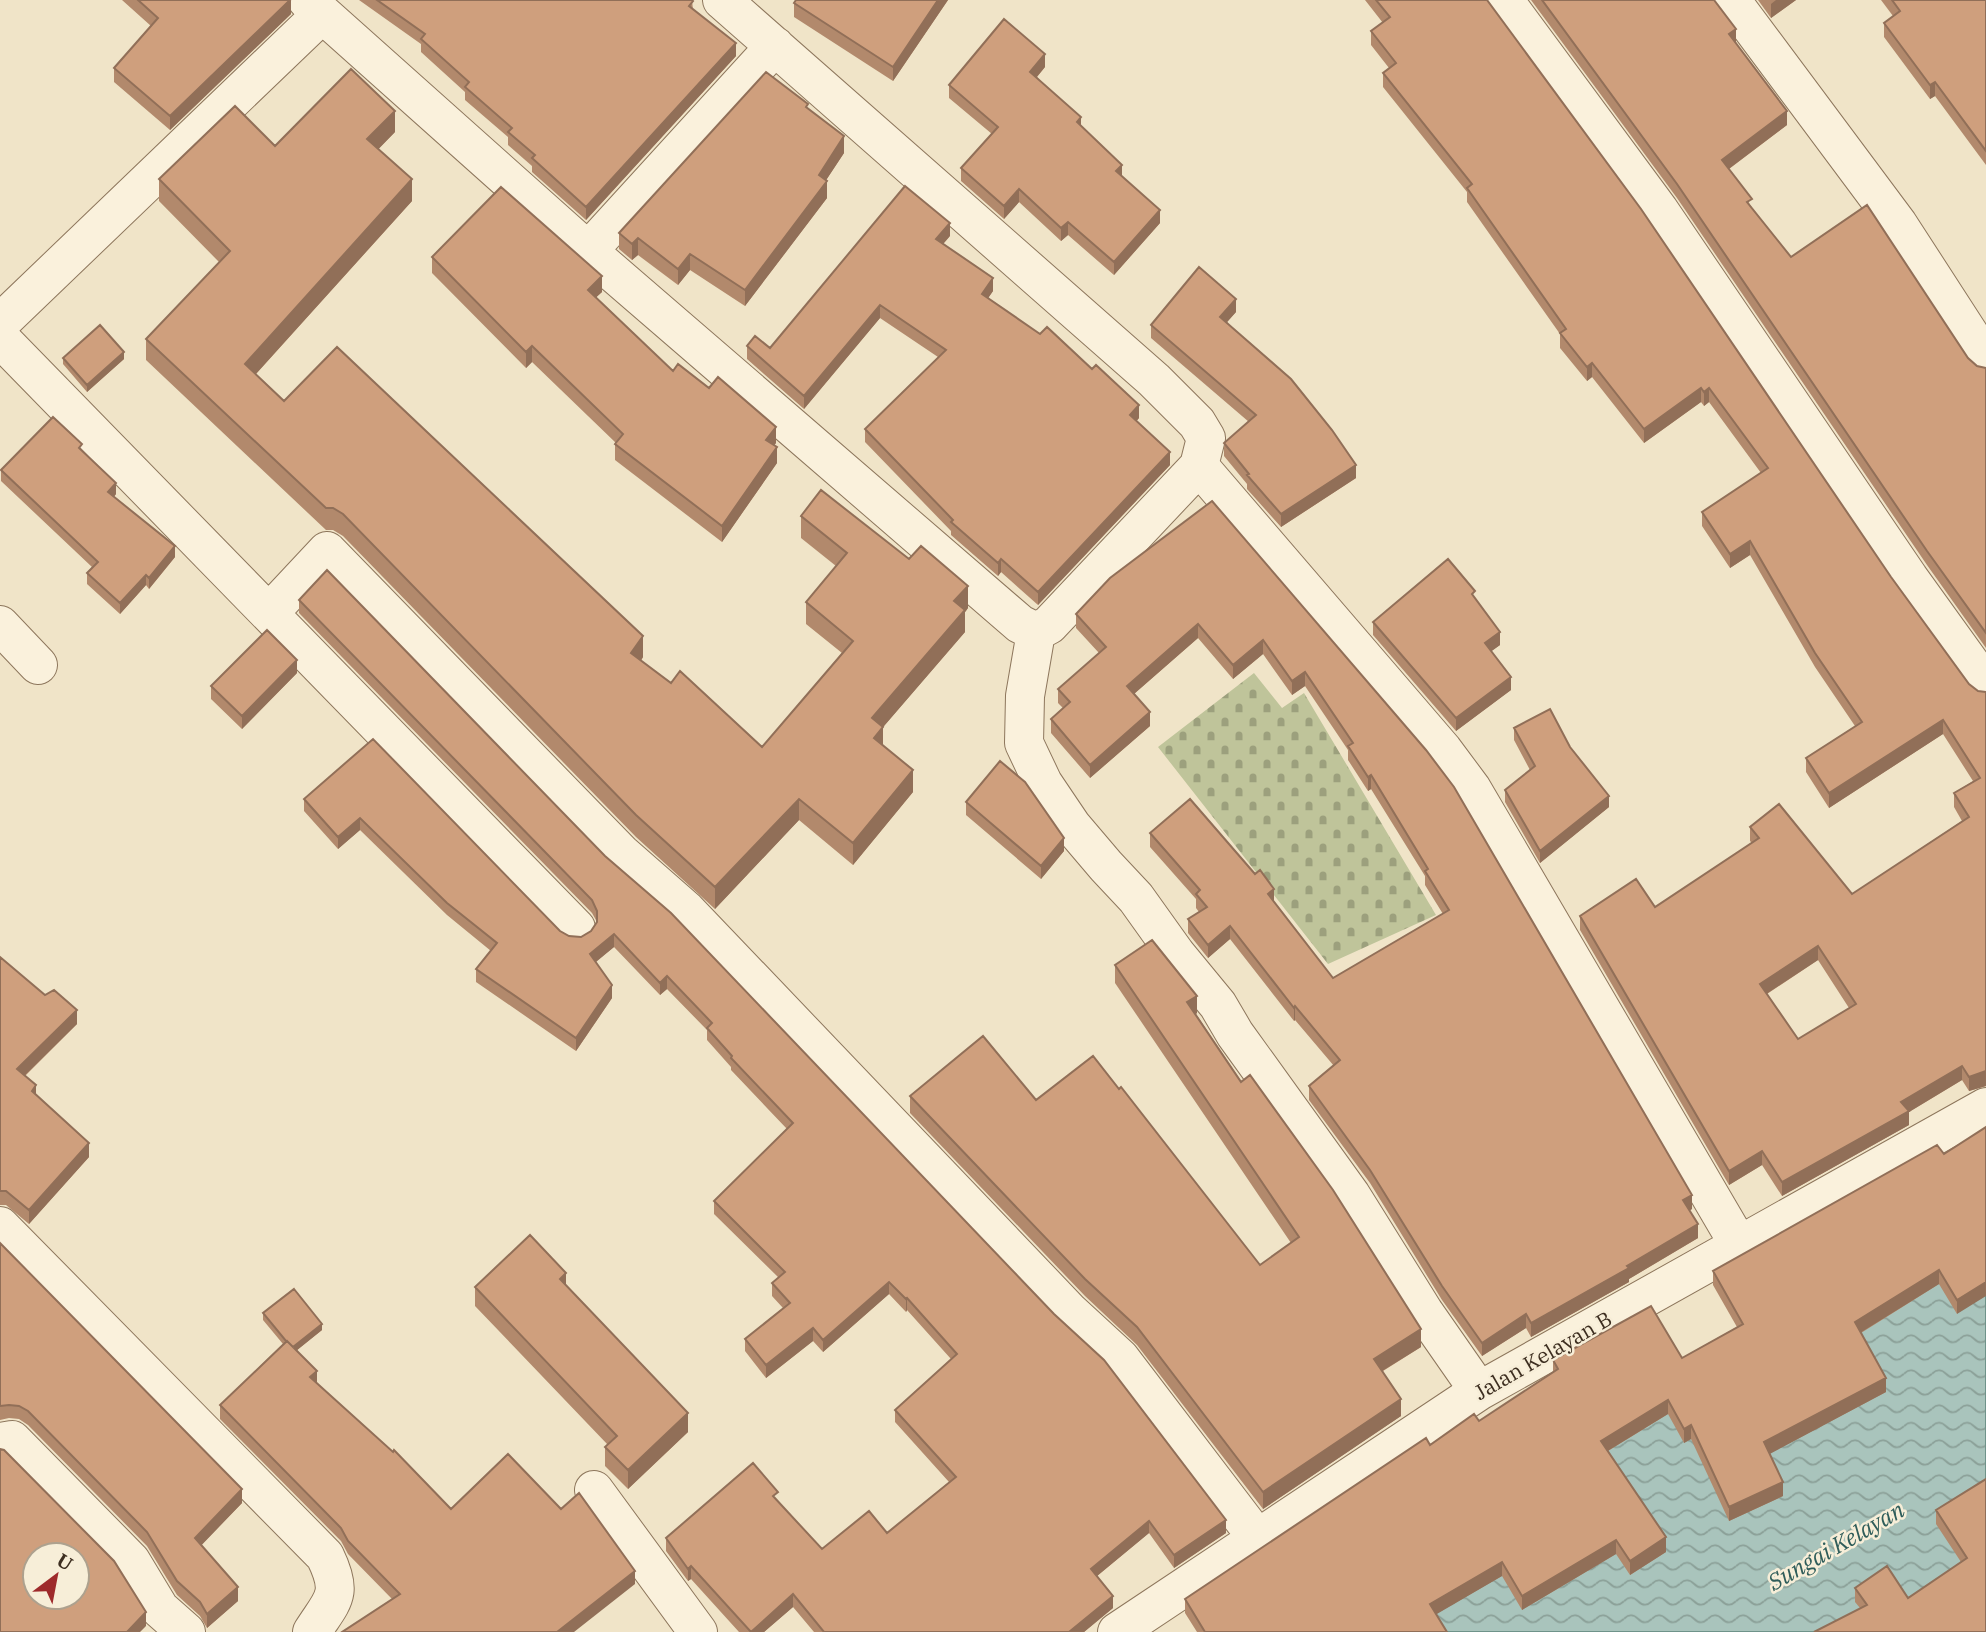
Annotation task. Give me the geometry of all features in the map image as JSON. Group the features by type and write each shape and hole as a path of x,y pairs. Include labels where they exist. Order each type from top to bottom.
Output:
{"street":[{"path":"722,0 1180,404 1206,438 1199,466 1049,625 1036,632"},
{"path":"1504,0 1660,210 1909,578 1986,685"},
{"path":"1731,0 1898,224 1986,360"},
{"path":"0,323 314,7 588,251 1020,624 1036,632"},
{"path":"588,251 775,46"},
{"path":"0,338 576,928"},
{"path":"1199,466 1434,739 1472,789 1739,1245"},
{"path":"269,613 327,551 621,853 686,910 1070,1312 1119,1358 1258,1539"},
{"path":"0,625 38,665"},
{"path":"1036,632 1025,696 1024,743 1043,783 1072,826 1136,898 1176,954 1218,1005 1235,1034 1351,1195 1424,1312 1479,1391"},
{"name":"Jalan Kelayan B","path":"1117,1632 1479,1391 1986,1107"},
{"path":"0,1226 325,1556 335,1576 336,1587 332,1601 312,1632"},
{"path":"0,1442 12,1440 131,1561 160,1609 186,1632"},
{"path":"594,1490 698,1632"}],"green space":[{"path":"1254,673 1282,708 1304,693 1436,915 1328,964 1158,747"}],"water":[{"name":"Sungai Kelayan","path":"1986,1194 1986,1632 1206,1632 1671,1376"}],"building":[{"path":"138,0 290,0 170,116 114,68 158,18"},
{"path":"377,0 692,0 689,6 736,43 586,207 532,158 535,155 508,132 512,128 465,87 469,82 421,39 425,34"},
{"path":"796,0 938,0 893,67 794,3"},
{"path":"1376,0 1487,0 1641,209 1891,577 1969,684 1978,691 1986,692 1986,1071 1969,1077 1962,1066 1901,1102 1909,1111 1782,1182 1762,1151 1729,1171 1580,916 1636,879 1655,907 1759,838 1750,827 1779,804 1852,894 1969,817 1954,793 1980,778 1943,720 1829,793 1806,758 1862,722 1815,653 1750,541 1730,554 1702,512 1768,468 1709,388 1704,392 1701,388 1644,429 1592,363 1587,367 1560,333 1566,329 1467,188 1472,184 1383,73 1396,63 1371,31 1390,17","holes":["1818,946 1856,1004 1798,1039 1760,984"]},
{"path":"1542,0 1714,0 1736,29 1729,34 1787,111 1722,160 1752,199 1747,202 1791,257 1867,205 1968,358 1977,366 1986,368 1986,633 1927,551 1677,184"},
{"path":"1892,0 1986,0 1986,151 1935,82 1930,85 1884,23 1900,11"},
{"path":"1004,19 1045,54 1030,72 1081,117 1077,122 1122,165 1116,171 1160,210 1114,262 1068,222 1061,228 1019,189 1004,206 961,168 998,127 949,85"},
{"path":"351,69 395,111 367,139 412,179 245,364 284,401 337,347 643,636 631,653 671,683 680,671 762,747 853,641 806,602 847,553 801,516 821,490 909,559 921,546 968,586 954,601 965,610 872,718 883,727 874,738 913,770 853,843 799,799 715,887 636,815 343,514 333,508 326,508 146,339 230,251 159,179 235,106 275,146"},
{"path":"766,72 844,136 819,175 827,181 745,290 690,254 678,269 638,238 632,244 619,233"},
{"path":"905,186 950,223 936,239 993,278 982,294 1040,334 1047,327 1092,369 1096,365 1139,405 1130,415 1170,452 1038,592 1001,559 998,563 951,522 953,520 865,429 946,350 880,305 804,396 747,346 755,336 770,348"},
{"path":"501,187 602,276 588,290 673,371 678,364 709,388 718,377 776,427 766,440 777,447 722,526 615,444 623,434 532,346 526,352 432,257"},
{"path":"1199,267 1236,299 1220,317 1291,379 1356,465 1281,514 1224,443 1256,415 1151,325"},
{"path":"100,325 124,352 87,385 63,358"},
{"path":"53,417 82,444 79,448 116,483 108,492 175,546 149,578 146,575 120,603 87,573 98,562 1,470"},
{"path":"1212,501 1426,750 1454,787 1692,1195 1683,1200 1698,1224 1627,1266 1629,1268 1531,1323 1526,1314 1482,1343 1442,1286 1370,1170 1309,1086 1340,1060 1295,1006 1294,1008 1230,926 1208,945 1188,919 1207,907 1196,894 1200,890 1150,833 1190,799 1255,874 1260,870 1274,889 1268,894 1333,978 1449,910 1425,871 1428,869 1371,775 1368,777 1348,746 1353,743 1305,672 1292,681 1263,640 1233,665 1198,624 1127,686 1150,712 1090,765 1051,719 1070,702 1058,689 1106,647 1076,614 1110,578"},
{"path":"1448,559 1475,591 1472,594 1500,632 1485,643 1511,677 1456,718 1373,622"},
{"path":"327,570 605,856 671,913 1054,1314 1104,1360 1226,1520 1174,1555 1149,1521 1091,1569 1113,1596 1069,1632 824,1632 793,1594 751,1632 691,1566 688,1569 666,1538 753,1463 778,1492 773,1496 822,1549 869,1511 887,1533 956,1477 895,1410 957,1354 907,1298 889,1282 823,1340 813,1328 766,1365 745,1339 790,1303 772,1283 785,1272 714,1201 793,1123 731,1058 707,1028 712,1023 667,976 660,983 614,934 590,954 612,985 576,1038 476,969 497,943 447,903 360,818 338,837 304,799 373,739 560,931 569,936 581,937 591,931 597,922 597,911 592,900 299,600"},
{"path":"267,630 297,660 242,716 211,686"},
{"path":"1550,709 1570,747 1609,796 1540,851 1505,790 1535,766 1514,728"},
{"path":"1000,761 1025,782 1064,838 1041,866 966,802"},
{"path":"1152,940 1197,996 1187,1002 1241,1082 1250,1075 1333,1190 1421,1329 1374,1359 1401,1399 1263,1492 1137,1327 1085,1279 910,1096 983,1036 1036,1100 1093,1056 1119,1089 1121,1087 1260,1265 1299,1237 1115,965"},
{"path":"0,957 45,995 54,990 77,1010 17,1069 36,1085 32,1091 89,1143 29,1210 6,1191 0,1191"},
{"path":"1986,1127 1986,1282 1957,1300 1939,1270 1855,1322 1886,1378 1764,1442 1783,1482 1729,1507 1691,1425 1684,1429 1668,1400 1601,1441 1666,1537 1630,1561 1616,1540 1522,1596 1502,1562 1430,1604 1447,1632 1205,1632 1185,1599 1426,1438 1430,1445 1474,1414 1479,1421 1558,1369 1553,1360 1651,1306 1682,1358 1743,1324 1713,1271 1937,1145 1944,1154"},
{"path":"530,1235 566,1273 560,1279 688,1413 628,1470 605,1447 617,1436 475,1287"},
{"path":"0,1243 242,1489 195,1538 238,1587 207,1614 200,1602 177,1581 147,1532 28,1411 19,1406 0,1406"},
{"path":"294,1289 322,1324 293,1347 263,1313"},
{"path":"287,1341 317,1371 310,1377 393,1452 394,1450 451,1509 508,1454 561,1509 579,1493 635,1571 557,1632 342,1632 400,1594 348,1541 341,1528 220,1405"},
{"path":"0,1449 114,1561 146,1612 127,1632 0,1632"},
{"path":"1986,1479 1986,1632 1814,1632 1867,1605 1855,1588 1887,1566 1908,1598 1967,1558 1936,1510"}]}
